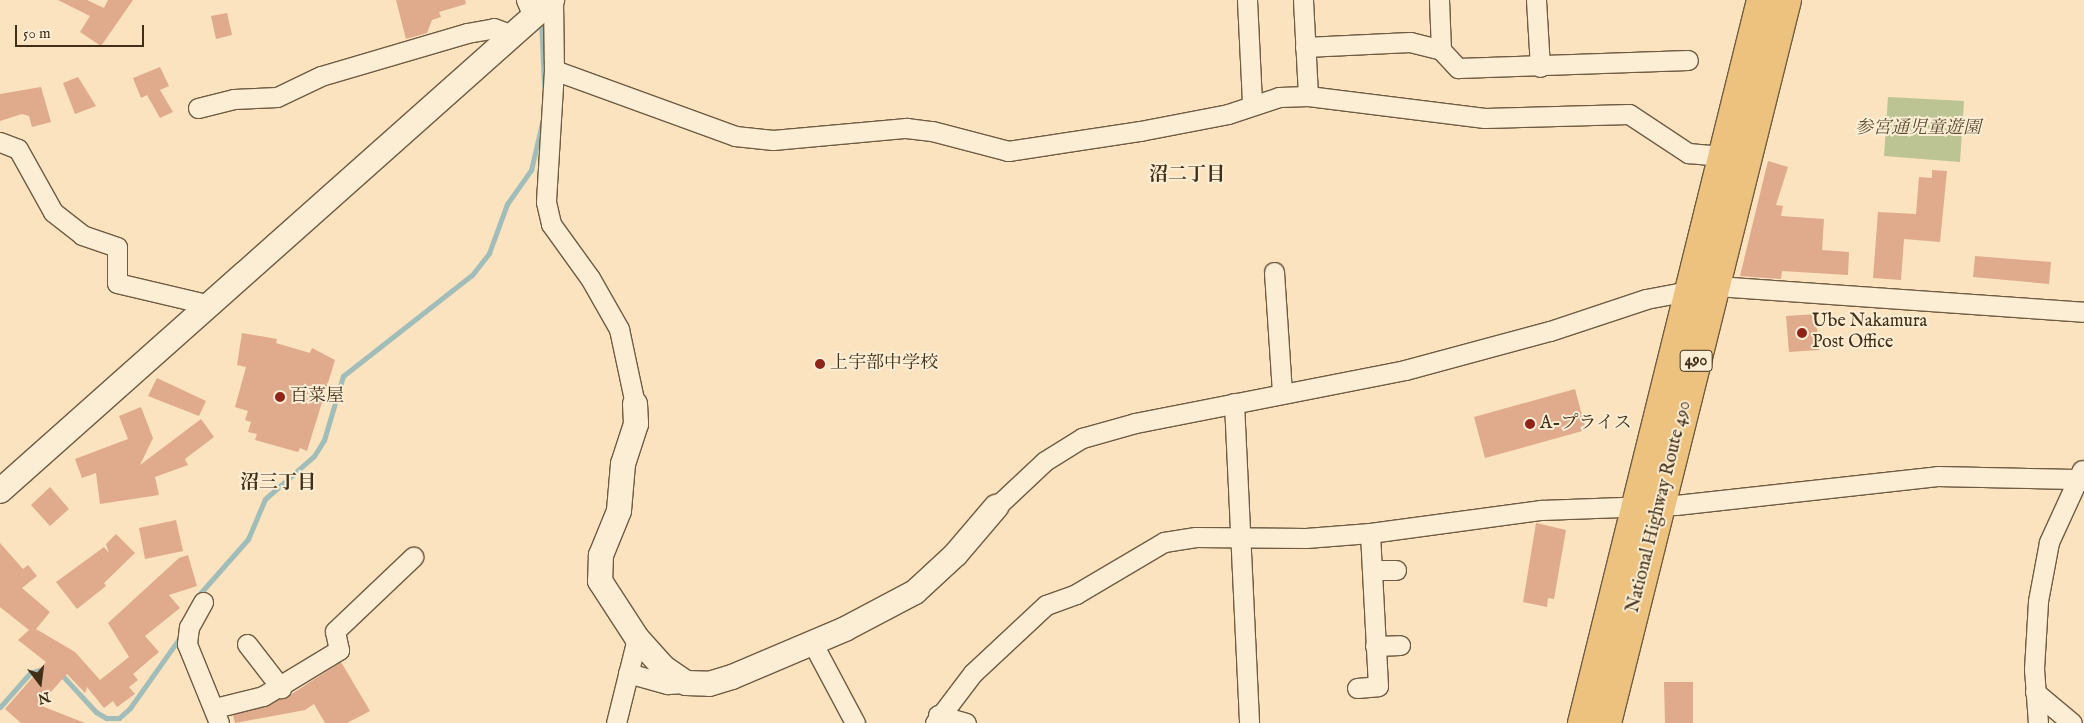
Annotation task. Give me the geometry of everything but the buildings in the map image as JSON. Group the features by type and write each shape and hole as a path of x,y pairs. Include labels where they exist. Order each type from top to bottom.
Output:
{"highway":[{"name":"National Highway Route 490","path":"1582,723 1715,286 1760,0"},
{"name":"National Highway Route 490","path":"1607,723 1688,291 1787,0"}],"street":[{"path":"0,491 512,35 529,8 552,0 554,70 546,202 551,224 590,278 619,329 635,404 636,424 623,464 619,511 598,567 610,600 637,638 664,668 686,684"},
{"path":"1247,0 1252,104"},
{"path":"1303,0 1308,96"},
{"path":"1439,0 1441,50"},
{"path":"1536,0 1540,67"},
{"path":"198,108 234,99 278,97 330,74 466,33 494,28 512,35"},
{"path":"1305,47 1410,42 1441,50 1458,68 1540,67 1688,60"},
{"path":"554,70 735,136 773,140 906,128 932,131 1008,151 1140,131 1228,114 1252,104 1308,96 1485,118 1629,114 1688,152 1734,158"},
{"path":"0,142 18,149 53,212 82,235 118,247 117,283 211,305"},
{"path":"1274,272 1282,393"},
{"path":"628,673 667,684 709,684 732,677 812,642 915,592 956,554 996,507 1045,461 1082,438 1135,422 1486,350 1646,299 1715,286 2084,312"},
{"path":"1234,403 1248,723"},
{"path":"966,723 937,719 972,673 1046,605 1076,594 1164,542 1196,537 1240,540 1370,533 1541,510 1648,505 1937,476 2081,474 2046,558 2038,601 2036,692 2038,723"},
{"path":"1357,688 1378,686 1370,533"},
{"path":"203,602 189,627 188,644 217,716 281,688 339,650 335,630 413,557"},
{"path":"1372,570 1396,570"},
{"path":"616,723 637,638"},
{"path":"812,642 856,723"},
{"path":"247,644 281,688"},
{"path":"1376,646 1400,645"},
{"path":"2036,692 2072,723"}],"green space":[{"name":"参宮通児童遊園","path":"1888,97 1964,101 1960,162 1884,156"}],"waterway":[{"path":"541,19 544,86"},
{"path":"196,598 248,539 265,499 314,456 324,440 343,376 472,275 489,253 507,204 531,170 543,119"},
{"path":"60,673 96,712 106,718 119,718 130,708 181,636"},
{"path":"0,707 30,673 48,667"}],"place":[{"name":"Ube Nakamura Post Office","path":"1802,333"},
{"name":"上宇部中学校","path":"820,364"},
{"name":"百菜屋","path":"280,397"},
{"name":"A-プライス","path":"1530,424"}],"district":[{"name":"沼二丁目","path":"1187,176"},
{"name":"沼三丁目","path":"278,484"}]}
